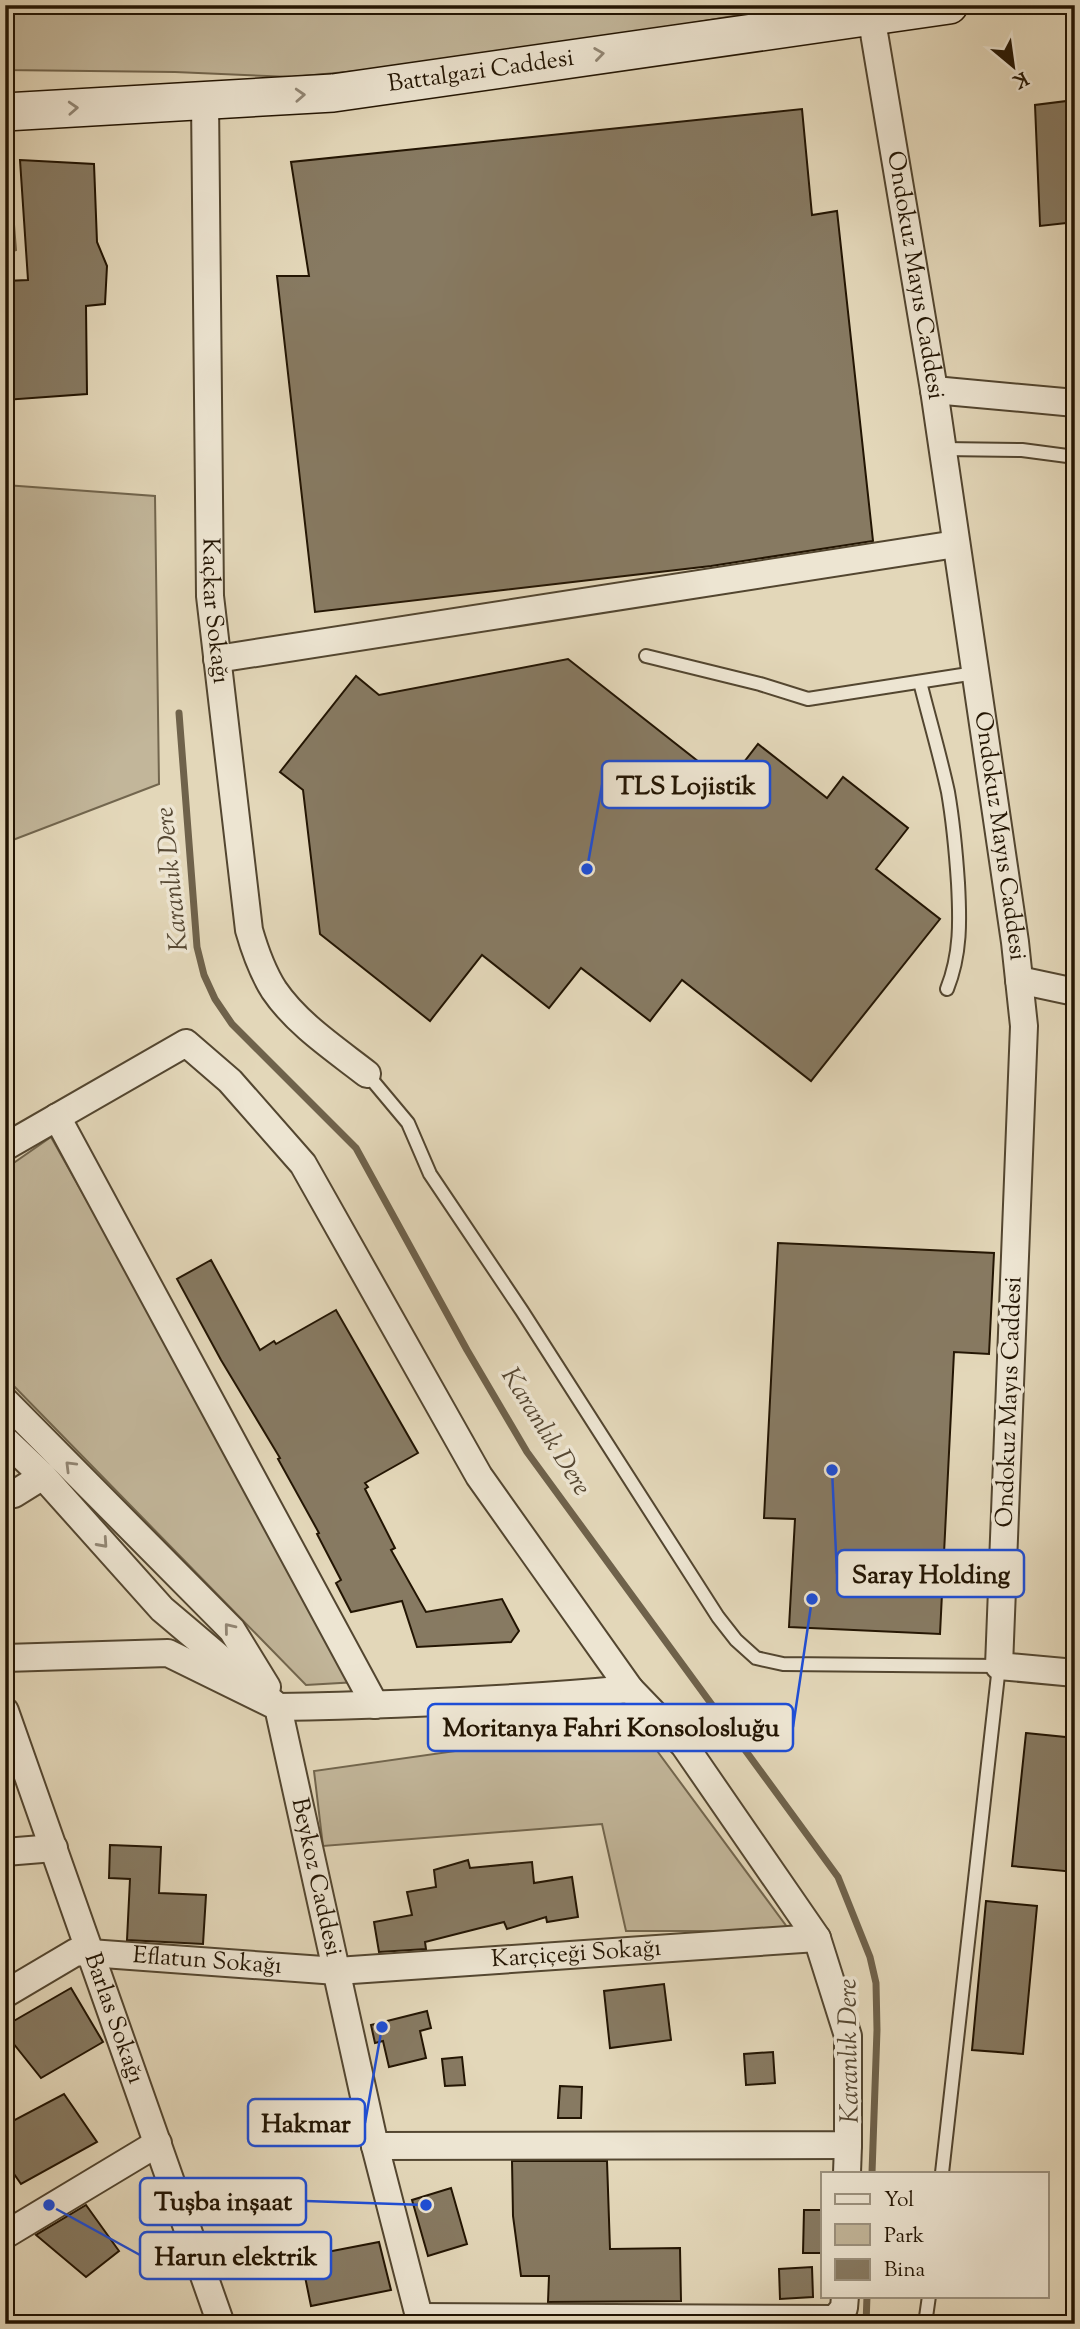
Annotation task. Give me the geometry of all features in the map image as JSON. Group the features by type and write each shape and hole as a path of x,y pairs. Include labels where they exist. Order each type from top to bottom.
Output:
{"main road":[{"name":"Battalgazi Caddesi","path":"7,112 333,93 949,5"}],"street":[{"name":"Ondokuz Mayıs Caddesi","path":"871,15 943,449 1019,980 1024,1039 999,1666"},
{"name":"Kaçkar Sokağı","path":"205,100 210,596 245,904 255,950 275,991 292,1011 367,1074"},
{"path":"934,390 1075,403"},
{"path":"217,659 956,544"},
{"path":"1019,980 1075,992"},
{"path":"5,1147 186,1043 229,1081 303,1164 479,1476 630,1689 684,1745 817,1938 848,2036 847,2172"},
{"path":"57,1117 375,1705"},
{"name":"Beykoz Caddesi","path":"5,1401 232,1630 278,1707 375,2146 420,2320"},
{"path":"5,1440 43,1476 162,1609 278,1707"},
{"path":"5,1495 14,1494 43,1476"},
{"path":"5,1658 167,1653 278,1707 553,1696 630,1689"},
{"path":"999,1666 1075,1673"},
{"name":"Barlas Sokağı","path":"5,1711 158,2143 216,2322"},
{"path":"5,1852 54,1848"},
{"name":"Karçiçeği Sokağı","path":"337,1971 817,1938"},
{"name":"Eflatun Sokağı","path":"5,1994 76,1952 337,1971"},
{"path":"5,2235 158,2143"},
{"path":"375,2146 848,2145"},
{"path":"420,2320 835,2319 844,2308 845,2298"}],"lane":[{"path":"943,449 1022,450 1075,457"},
{"path":"646,656 760,684 807,699 975,673"},
{"path":"920,682 948,793 956,858 960,911 959,946 954,972 947,989"},
{"path":"367,1074 408,1124 430,1174 522,1311 718,1617 736,1640 756,1658 783,1664 999,1666 942,2172"},
{"path":"925,2324 929,2298"}],"green space":[{"path":"5,5 798,5 476,60 292,77 175,72 5,70"},
{"path":"5,148 8,148 16,250 5,254"},
{"path":"5,485 155,496 159,784 5,843"},
{"path":"51,1137 357,1682 306,1685 5,1377 5,1169"},
{"path":"638,1725 790,1931 626,1931 602,1824 323,1846 314,1771"}],"building":[{"path":"1075,100 1075,222 1040,226 1035,105"},
{"path":"802,109 812,215 837,211 873,541 711,566 315,612 277,276 309,276 291,162"},
{"path":"20,160 94,164 97,242 107,266 105,304 86,306 87,394 5,400 5,281 28,280"},
{"path":"568,659 727,784 758,744 827,798 843,777 908,828 876,869 940,919 811,1081 682,980 650,1021 581,968 549,1008 482,955 430,1021 320,934 303,790 280,772 356,676 379,695"},
{"path":"778,1243 994,1253 989,1354 954,1352 940,1634 789,1627 795,1519 764,1518"},
{"path":"211,1260 260,1350 274,1341 276,1344 336,1310 418,1453 365,1483 368,1487 365,1489 395,1548 391,1550 426,1612 502,1599 519,1631 511,1642 417,1647 402,1601 351,1612 336,1583 341,1580 317,1534 319,1533 278,1459 280,1458 221,1360 177,1279"},
{"path":"1026,1733 1075,1738 1075,1872 1012,1866"},
{"path":"110,1845 161,1847 159,1893 206,1895 203,1944 127,1940 130,1879 109,1878"},
{"path":"468,1860 470,1868 532,1862 534,1883 572,1877 578,1917 547,1922 546,1917 507,1929 504,1922 425,1942 426,1949 379,1952 374,1922 412,1915 407,1892 436,1887 434,1870"},
{"path":"986,1901 1037,1906 1023,2054 972,2050"},
{"path":"664,1984 671,2040 610,2048 604,1991"},
{"path":"71,1988 103,2042 41,2078 5,2033 5,2026"},
{"path":"427,2011 431,2028 420,2031 426,2058 389,2067 383,2041 375,2043 371,2025"},
{"path":"773,2052 775,2083 746,2085 744,2054"},
{"path":"462,2057 465,2085 445,2086 442,2059"},
{"path":"560,2086 582,2087 581,2118 558,2118"},
{"path":"64,2094 97,2142 21,2184 5,2161 5,2125"},
{"path":"512,2161 607,2161 610,2249 680,2248 681,2301 548,2302 549,2276 521,2276 513,2216"},
{"path":"451,2188 467,2244 428,2256 412,2200"},
{"path":"86,2205 119,2251 86,2277 36,2235"},
{"path":"804,2210 821,2210 821,2253 803,2253"},
{"path":"379,2242 391,2290 311,2306 301,2257"},
{"path":"812,2267 813,2297 780,2299 779,2269"}],"waterway":[{"name":"Karanlık Dere","path":"179,713 197,947 204,975 215,999 232,1024 356,1148 467,1350 527,1452 838,1877 870,1957 876,1983 872,2172"},
{"name":"Karanlık Dere","path":"866,2324 867,2298"}],"place":[{"name":"TLS Lojistik","path":"587,869"},
{"name":"Saray Holding","path":"832,1470"},
{"name":"Moritanya Fahri Konsolosluğu","path":"812,1599"},
{"name":"Hakmar","path":"382,2027"},
{"name":"Harun elektrik","path":"49,2205"},
{"name":"Tuşba inşaat","path":"426,2205"}]}
